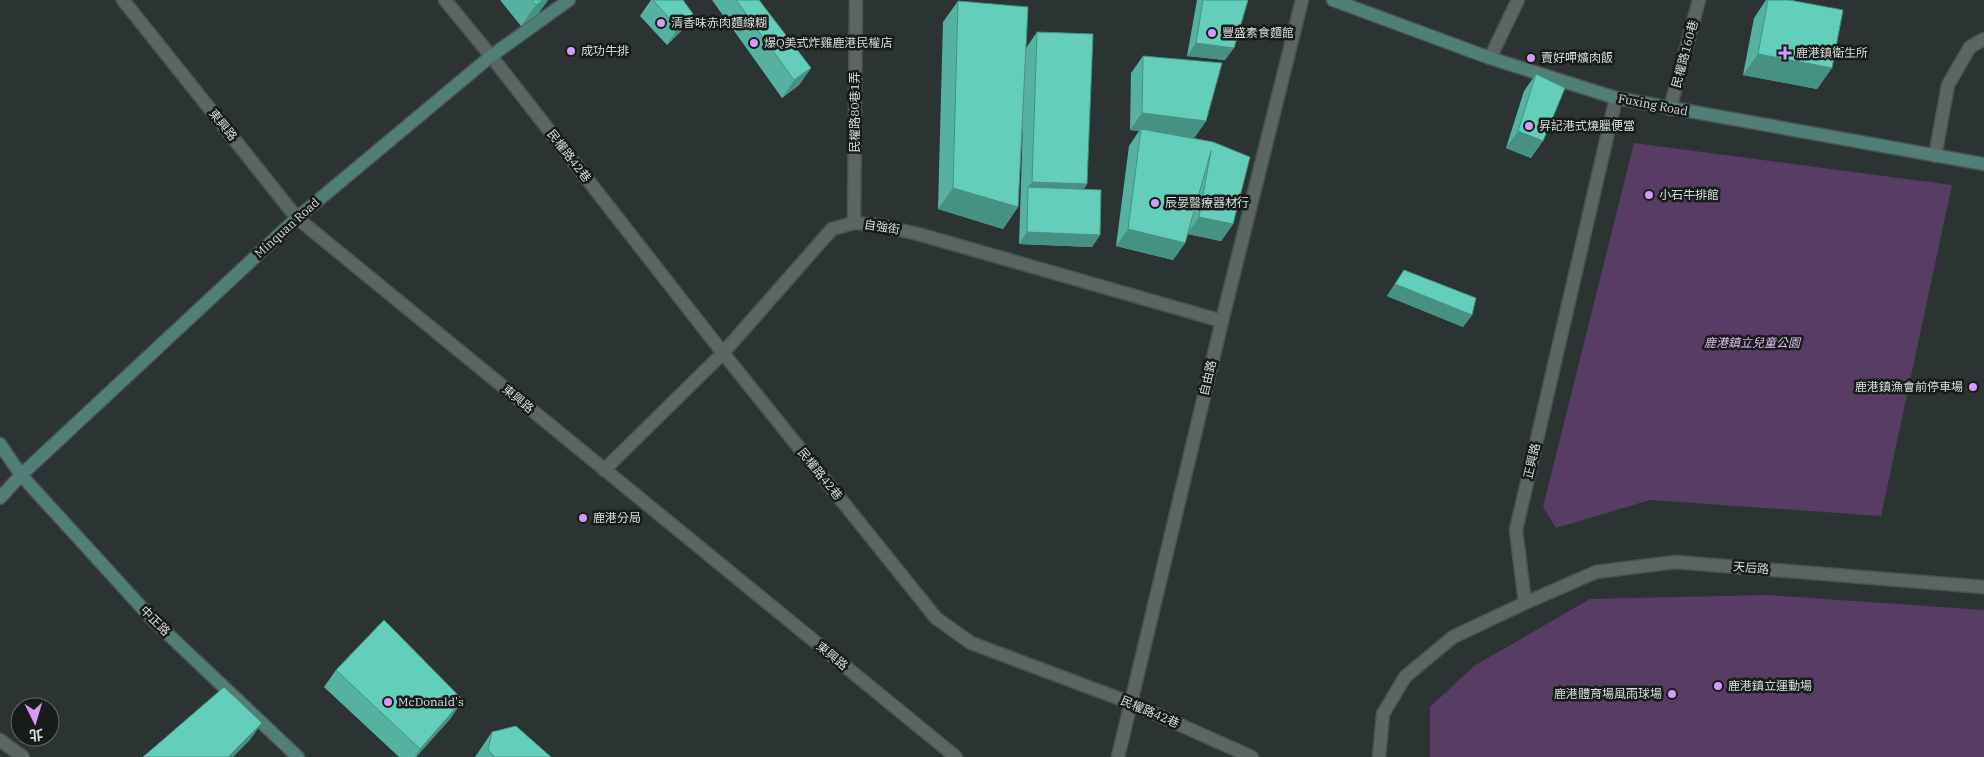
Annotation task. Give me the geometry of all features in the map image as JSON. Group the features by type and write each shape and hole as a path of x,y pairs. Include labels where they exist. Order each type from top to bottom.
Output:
{"street":[{"name":"東興路","path":"123,0 297,218 956,757"},
{"name":"民權路42巷","path":"445,0 723,353 936,618 971,643 1130,703 1252,757"},
{"name":"Minquan Road","path":"0,498 22,475 297,218 491,56 569,0"},
{"name":"民權路80巷1弄","path":"854,224 856,0"},
{"name":"自由路","path":"1118,757 1222,321 1302,0"},
{"name":"Fuxing Road","path":"1333,0 1490,58 1616,98 1984,164"},
{"path":"1490,58 1518,0"},
{"name":"民權路160巷","path":"1670,109 1699,0"},
{"path":"1935,156 1948,85 1970,47 1984,38"},
{"name":"正興路","path":"1525,603 1516,530 1616,98"},
{"name":"自強街","path":"604,470 723,353 832,229 854,224 878,225 918,234 1222,321"},
{"name":"中正路","path":"0,444 22,475 154,621 298,757"},
{"name":"天后路","path":"1525,603 1596,572 1675,562 1984,587"},
{"path":"1379,757 1383,714 1405,677 1453,638 1525,603"},
{"path":"0,740 23,757"}],"green space":[{"name":"鹿港鎮立兒童公園","path":"1634,143 1952,185 1881,516 1650,500 1556,528 1543,507"},
{"name":"鹿港鎮立運動場","path":"1768,595 1984,610 1984,757 1430,757 1430,707 1474,666 1590,599"}],"building":[{"path":"532,0 543,0 536,5"},
{"path":"653,0 683,0 693,14 678,28"},
{"path":"736,0 759,0 811,68 794,80"},
{"name":"豐盛素食麵館","path":"1203,0 1248,0 1234,48 1196,43"},
{"path":"1768,0 1789,0 1843,10 1832,68 1758,54"},
{"path":"958,1 1028,7 1018,207 953,188"},
{"path":"1037,32 1093,34 1087,184 1032,182"},
{"path":"1143,56 1222,63 1206,121 1142,113"},
{"path":"1536,74 1565,88 1543,141 1518,131"},
{"path":"1141,129 1213,142 1250,157 1233,224 1199,217 1211,151 1185,243 1128,229"},
{"path":"1028,187 1101,190 1100,235 1027,232"},
{"path":"1404,270 1476,298 1472,315 1395,284"},
{"name":"McDonald's","path":"384,620 463,700 420,749 336,670"},
{"path":"224,687 262,723 228,757 143,757"},
{"path":"516,726 551,757 495,757 488,750 492,732"}],"place":[{"name":"清香味赤肉麵線糊","path":"661,23"},
{"name":"豐盛素食麵館","path":"1212,33"},
{"name":"爆Q美式炸雞鹿港民權店","path":"754,43"},
{"name":"成功牛排","path":"571,51"},
{"name":"鹿港鎮衛生所","path":"1785,53"},
{"name":"賣好呷爌肉飯","path":"1531,58"},
{"name":"昇記港式燒臘便當","path":"1529,126"},
{"name":"小石牛排館","path":"1649,195"},
{"name":"辰晏醫療器材行","path":"1155,203"},
{"name":"鹿港鎮漁會前停車場","path":"1973,387"},
{"name":"鹿港分局","path":"583,518"},
{"name":"鹿港鎮立運動場","path":"1718,686"},
{"name":"鹿港體育場風雨球場","path":"1672,694"},
{"name":"McDonald's","path":"388,702"}]}
